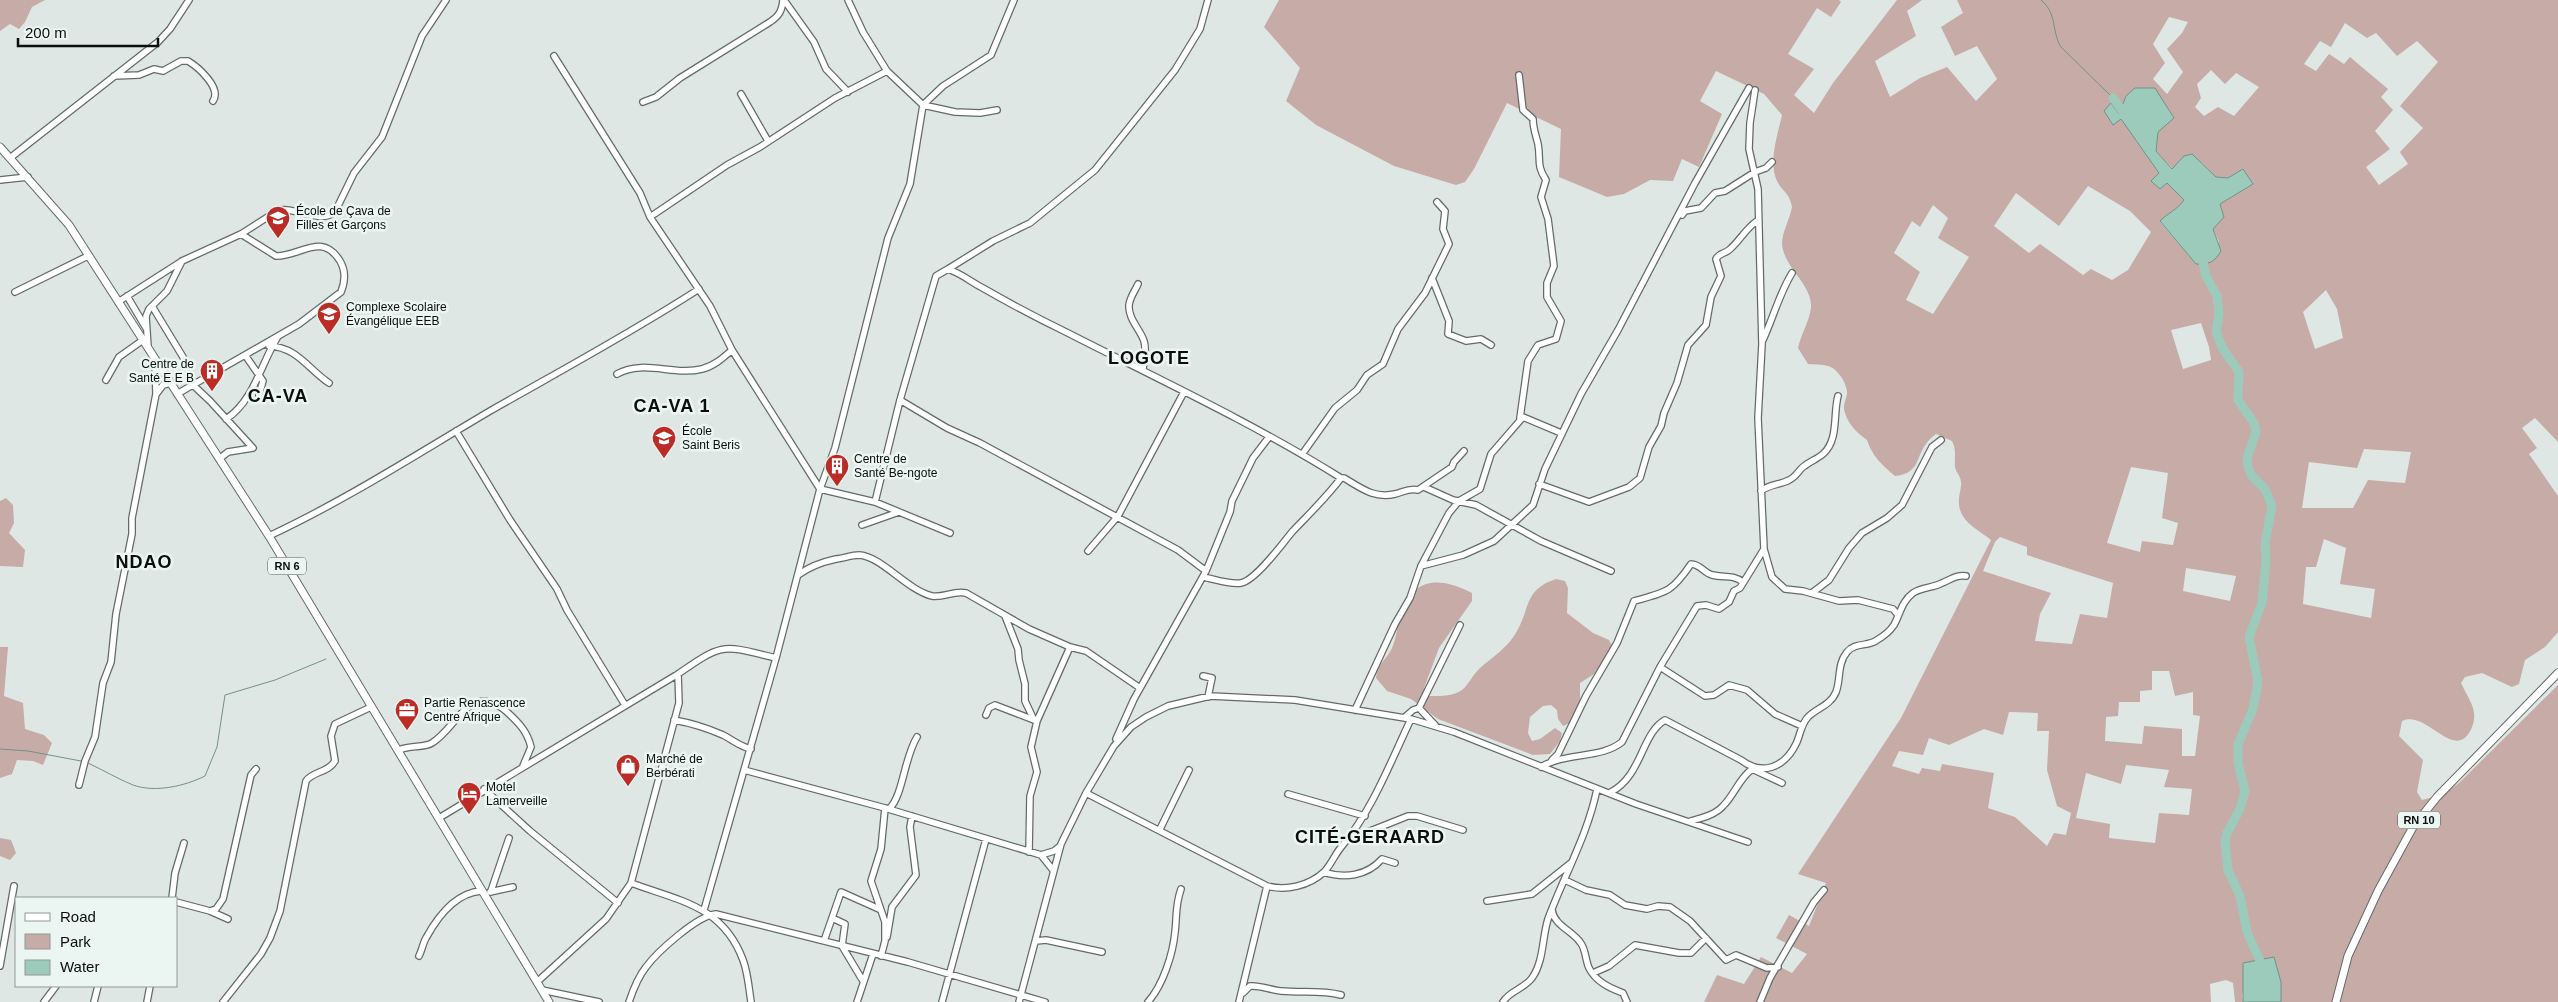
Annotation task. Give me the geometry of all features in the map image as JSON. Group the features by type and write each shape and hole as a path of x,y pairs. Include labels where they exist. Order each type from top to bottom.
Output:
{"main road":[{"name":"RN 6","path":"0,147 68,225 178,394 269,536 549,1002"},
{"name":"RN 10","path":"2336,1002 2341,977 2351,950 2378,892 2413,827 2437,797 2558,673"}],"street":[{"path":"10,158 158,42 170,29 188,0"},
{"path":"118,302 182,261 241,234 282,209 312,215 330,215 335,212 354,173 373,151 387,127 422,36 446,0"},
{"path":"784,0 814,42 826,69 848,92"},
{"path":"644,102 656,97 680,78 770,22 782,10 784,0"},
{"path":"848,0 863,32 887,71 923,105 954,112 980,113 997,110"},
{"path":"704,910 751,749 820,489 835,448 888,238 910,184 923,105 943,86 991,55 1014,0"},
{"path":"875,502 900,400 936,276 992,241 1030,223 1095,170 1175,70 1200,28 1208,0"},
{"path":"554,56 640,193 650,217 699,289 732,350 820,489 875,502 950,533"},
{"path":"114,76 140,75 156,69 163,71 182,61 188,61 213,87 215,98 212,101"},
{"path":"650,217 727,165 848,92 887,71"},
{"path":"1355,710 1395,624 1410,598 1422,566 1449,514 1459,501 1480,488 1492,454 1520,418 1528,361 1538,345 1556,339 1561,322 1547,297 1547,283 1554,266 1548,219 1541,197 1546,180 1538,168 1538,145 1533,132 1533,120 1523,110 1519,75"},
{"path":"1422,566 1463,555 1494,541 1513,526 1533,505 1539,484 1562,433 1695,183 1752,89 1749,150 1755,172 1762,344 1758,418 1764,549 1768,568 1777,584 1785,589 1812,593 1839,601 1858,600 1893,609 1898,614"},
{"path":"741,94 768,142"},
{"path":"1678,217 1686,211 1701,208 1715,193 1725,191 1755,172 1766,168 1772,162"},
{"path":"0,180 28,177"},
{"path":"1303,453 1335,408 1357,390 1367,375 1383,364 1398,329 1425,293 1449,244 1443,229 1445,211 1436,202"},
{"path":"1539,484 1589,502 1629,487 1640,478 1649,447 1661,426 1664,413 1677,383 1688,345 1706,325 1711,297 1721,276 1716,259 1718,255 1731,249 1747,227 1757,221"},
{"path":"178,394 299,324 341,292 344,284 342,266 335,253 327,247 300,249 276,256 241,234"},
{"path":"15,292 88,256"},
{"path":"148,349 146,316 152,306 166,291 182,261"},
{"path":"948,269 1065,332 1143,369 1184,392 1244,421 1269,437 1303,453 1341,478 1374,495 1386,495 1424,487 1452,467 1464,451"},
{"path":"1762,344 1776,312 1781,293 1792,273"},
{"path":"1432,278 1448,321 1448,334 1466,341 1481,339 1491,345"},
{"path":"1138,284 1130,299 1129,308 1134,325 1144,342 1146,351 1143,369"},
{"path":"269,536 309,517 585,356 646,323 699,289"},
{"path":"127,296 146,330"},
{"path":"152,306 186,362"},
{"path":"226,419 238,408 259,374 278,336"},
{"path":"106,380 119,357 143,340"},
{"path":"260,346 285,348 295,353 329,383"},
{"path":"617,374 633,367 702,369 715,364 732,350"},
{"path":"245,356 263,381 258,395"},
{"path":"79,785 85,761 95,737 103,683 111,662 116,614 132,534 132,518 156,394 155,359"},
{"path":"156,394 161,388 170,383"},
{"path":"193,386 253,448 228,452 218,459"},
{"path":"1088,551 1118,516 1184,392"},
{"path":"1761,491 1769,485 1787,481 1796,476 1801,468 1824,453 1833,438 1838,396"},
{"path":"900,400 947,428 1118,516 1178,550 1206,571"},
{"path":"1520,418 1530,418 1562,433"},
{"path":"456,431 510,520 557,589 567,610 625,705"},
{"path":"1019,1002 1061,844 1086,794 1114,746 1140,688 1203,577 1230,512 1229,507 1254,458 1269,437"},
{"path":"1812,593 1829,580 1849,548 1862,533 1887,518 1902,505 1932,447 1941,440"},
{"path":"1203,577 1238,584 1246,581 1280,550 1291,534 1319,506 1341,478"},
{"path":"1424,487 1459,501 1476,505 1540,541 1611,570"},
{"path":"862,525 899,512"},
{"path":"1552,760 1613,750 1622,742 1660,667 1697,606 1706,605 1719,609 1729,602 1734,591 1740,588 1764,549"},
{"path":"798,575 808,567 827,561 864,556 874,560 918,590 939,596 958,591 966,592 1029,629 1086,652 1140,688"},
{"path":"1541,767 1558,754 1586,696 1617,643 1634,601 1670,590 1677,584 1691,564 1696,564 1710,575 1728,575 1742,582"},
{"path":"1691,821 1712,814 1723,806 1738,782 1752,769 1771,768 1786,759 1796,744 1807,718 1823,708 1835,695 1840,667 1848,650 1856,646 1875,642 1890,631 1907,599 1914,592 1940,584 1956,575 1966,576"},
{"path":"1005,616 1018,649 1026,684 1025,701 1036,720"},
{"path":"1086,794 1267,886 1278,889 1295,887 1308,882 1324,872 1365,816 1408,718 1413,710 1420,708 1460,625"},
{"path":"439,818 718,648 730,647 776,658"},
{"path":"1029,852 1030,796 1037,772 1030,746 1036,720 1070,647"},
{"path":"1660,667 1705,696 1714,695 1729,685 1747,690 1775,714 1802,726"},
{"path":"537,982 591,934 618,903 631,883 679,702 678,674"},
{"path":"1203,676 1212,678 1208,697"},
{"path":"1114,746 1131,727 1168,706 1208,697 1295,700 1408,718 1437,726 1597,789 1611,792 1636,804 1691,821 1748,842"},
{"path":"399,750 408,746 430,745 441,736 460,713 471,705 493,703 520,724 529,739 531,747 522,769"},
{"path":"986,715 989,708 995,705 1036,720"},
{"path":"223,1002 261,954 270,938 280,911 306,781 310,777 329,768 335,761 331,736 336,724 371,707"},
{"path":"1420,708 1437,726"},
{"path":"674,720 694,724 723,735 737,745 751,749"},
{"path":"1611,792 1626,781 1659,724 1665,720 1741,760 1752,769 1782,783"},
{"path":"904,814 897,802 904,766 917,737"},
{"path":"210,911 216,909 223,900 251,775 256,769"},
{"path":"744,770 887,808 1041,855 1054,851 1061,844"},
{"path":"1160,830 1189,770"},
{"path":"1502,1002 1531,979 1535,973 1552,910 1593,811 1597,789"},
{"path":"484,790 530,831 618,903"},
{"path":"1288,794 1365,816"},
{"path":"887,808 897,802"},
{"path":"885,941 885,922 879,909 872,881 881,849 887,808"},
{"path":"881,956 890,928 892,907 916,874 911,845 910,827 912,816"},
{"path":"1348,840 1408,816 1417,816 1463,830"},
{"path":"491,891 509,838"},
{"path":"942,1002 986,839"},
{"path":"172,897 175,873 184,843"},
{"path":"1041,855 1053,870"},
{"path":"1324,872 1344,877 1366,870 1382,859 1395,863"},
{"path":"1487,901 1532,894 1571,863"},
{"path":"1565,880 1586,890 1610,895 1625,905 1646,909 1658,906 1670,907 1684,916 1726,960 1736,955 1767,968 1778,967"},
{"path":"631,883 704,910 727,928 744,962 751,1002"},
{"path":"0,966 14,886"},
{"path":"1239,1002 1267,886"},
{"path":"419,956 424,946 425,938 448,907 469,892 483,894 514,887"},
{"path":"1148,1002 1161,980 1171,950 1176,932 1175,913 1181,889"},
{"path":"1760,1002 1814,902 1824,890"},
{"path":"824,941 841,892 879,909"},
{"path":"178,903 210,911 228,919"},
{"path":"1552,910 1554,918 1581,942 1593,972 1608,988 1623,993 1627,1002"},
{"path":"629,1002 639,978 654,959 710,914 724,915 824,941 1045,1002"},
{"path":"832,918 845,924 842,946 864,981"},
{"path":"1593,972 1609,966 1635,946 1679,954 1691,953 1706,938"},
{"path":"1036,941 1046,940 1102,952"},
{"path":"857,1002 873,954"},
{"path":"1241,995 1250,986 1278,991 1328,992 1341,995"},
{"path":"44,1002 55,987"},
{"path":"94,1002 98,987"},
{"path":"147,1002 150,987"},
{"path":"542,990 599,1002"}],"green space":[{"path":"0,0 45,0 32,7 25,22 19,29 10,24 0,31"},
{"path":"1279,0 1839,0 1841,2 1831,17 1817,8 1788,54 1814,69 1794,95 1814,113 1833,83 1897,0 1922,0 1907,11 1916,36 1875,61 1890,97 1920,78 1947,67 1976,101 1997,79 1977,46 1955,56 1941,27 1963,13 1957,0 2558,0 2558,442 2535,418 2522,428 2537,448 2529,454 2558,496 2558,632 2545,647 2525,660 2519,684 2512,687 2482,673 2465,677 2461,683 2471,702 2474,719 2469,733 2462,739 2455,741 2447,738 2420,722 2411,719 2402,721 2399,736 2423,760 2417,792 2422,800 2444,794 2459,783 2558,685 2558,1002 2281,1002 2281,982 2242,993 2243,1002 2235,1002 2233,983 2226,980 2210,984 2211,1002 1704,1002 1717,975 1744,984 1761,957 1792,973 1807,954 1776,938 1789,915 1809,926 1826,883 1798,874 1901,718 1991,540 1966,521 1960,510 1961,482 1955,467 1954,445 1952,441 1936,434 1924,447 1911,471 1895,476 1878,460 1867,440 1848,421 1844,408 1847,390 1841,377 1831,367 1808,364 1798,348 1810,312 1810,299 1803,283 1784,253 1782,239 1792,207 1789,198 1777,181 1773,165 1782,115 1764,94 1716,71 1700,101 1722,114 1699,167 1682,159 1673,181 1650,180 1624,194 1607,197 1559,177 1561,129 1507,103 1474,169 1465,182 1456,185 1394,166 1316,125 1286,101 1300,68 1264,27","holes":["2169,17 2188,22 2182,33 2167,49 2183,72 2167,94 2153,79 2165,63 2153,44","2345,23 2367,38 2376,33 2397,56 2417,41 2438,62 2400,106 2423,128 2400,152 2408,164 2379,185 2366,167 2390,149 2375,131 2393,110 2381,97 2388,89 2350,57 2344,64 2329,54 2316,71 2304,64 2320,41 2331,47","2211,70 2225,84 2236,73 2259,87 2234,116 2218,107 2204,116 2195,107 2201,98 2197,84","2119,115 2158,132 2156,151 2173,169 2184,156 2202,163 2216,177 2228,178 2243,169 2253,184 2220,204 2213,229 2219,242 2196,264 2160,222 2184,201 2167,182 2151,181 2159,173","2088,186 2130,211 2151,232 2128,270 2112,280 2091,269 2083,275 2040,244 2029,253 1994,226 2016,193 2059,226","1933,205 1948,218 1938,238 1969,257 1933,314 1906,300 1920,272 1894,253 1912,221 1920,227","2326,290 2337,309 2343,338 2315,349 2303,312","2201,323 2211,360 2183,369 2171,330","2364,449 2411,452 2405,483 2368,480 2353,508 2302,508 2309,462 2357,468","2131,467 2168,473 2162,518 2178,523 2173,545 2142,541 2140,552 2107,543","2000,537 2027,547 2027,555 2113,583 2107,618 2080,614 2072,644 2035,641 2040,614 2051,593 1983,571 1995,542","2324,539 2346,548 2340,584 2375,589 2371,618 2303,604 2306,567 2316,567","2186,568 2236,576 2230,601 2183,591","2152,671 2169,671 2175,696 2193,692 2193,715 2200,716 2195,756 2182,756 2182,729 2144,726 2142,744 2105,741 2106,717 2118,716 2119,702 2140,702 2140,691 2152,690","2009,712 2038,713 2037,731 2049,731 2047,770 2057,806 2071,813 2066,835 2054,833 2047,846 2015,817 1988,808 1994,773 1942,764 1940,771 1922,768 1919,774 1892,766 1899,751 1923,755 1929,738 1949,745 1984,729 2003,735","2126,765 2169,770 2164,787 2192,789 2189,815 2159,813 2155,843 2109,838 2110,824 2076,818 2086,773 2121,784"]},
{"path":"6,498 13,505 14,523 9,533 25,550 23,567 0,566 0,501"},
{"path":"1556,579 1565,581 1568,588 1567,613 1593,633 1609,640 1613,647 1594,674 1580,683 1580,700 1570,723 1563,726 1558,719 1557,710 1551,705 1543,706 1530,717 1528,733 1532,741 1540,739 1555,728 1562,733 1560,741 1550,754 1533,755 1438,719 1411,699 1387,691 1376,678 1380,665 1394,643 1403,607 1416,589 1424,585 1442,583 1462,588 1472,593 1472,601 1439,648 1424,688 1428,696 1441,696 1454,694 1462,690 1479,669 1513,637 1533,594 1538,588"},
{"path":"0,647 8,647 4,696 23,703 25,729 44,735 52,743 43,765 33,761 17,760 12,774 0,778"},
{"path":"0,838 11,840 16,853 10,860 0,856"}],"water":[{"path":"2135,88 2155,88 2174,118 2158,132 2156,151 2172,169 2184,156 2192,154 2216,177 2228,178 2243,169 2253,184 2220,204 2224,217 2213,229 2221,251 2211,262 2196,264 2160,221 2184,200 2167,183 2160,189 2151,181 2159,173 2121,119 2113,125 2104,111 2111,103 2119,114 2126,96"},
{"path":"2274,957 2281,982 2281,1002 2243,1002 2243,963"}],"waterway":[{"path":"2041,0 2050,11 2061,47 2113,98"},
{"path":"2113,98 2127,118"},
{"path":"2201,252 2206,276 2217,296 2219,314 2216,332 2223,349 2239,372 2238,400 2254,423 2256,432 2247,458 2248,467 2252,476 2265,489 2272,506 2265,543 2266,561 2262,603 2249,637 2258,682 2253,709 2238,744 2238,763 2245,791 2240,809 2227,833 2225,843 2228,870 2240,896 2247,932 2264,970"},
{"path":"88,763 127,783 142,787 170,787 197,780 205,776 217,747 225,695 275,680 326,659"},
{"path":"0,749 28,751 81,761"}],"place":[{"name":"École de Çava de Filles et Garçons","path":"278,239"},
{"name":"Complexe Scolaire Évangélique EEB","path":"329,335"},
{"name":"Centre de Santé E E B","path":"212,392"},
{"name":"École Saint Beris","path":"664,459"},
{"name":"Centre de Santé Be-ngote","path":"837,487"},
{"name":"Partie Renascence Centre Afrique","path":"407,731"},
{"name":"Marché de Berbérati","path":"628,787"},
{"name":"Motel Lamerveille","path":"469,815"}],"district":[{"name":"LOGOTE","path":"1149,358"},
{"name":"CA-VA","path":"278,396"},
{"name":"CA-VA 1","path":"672,406"},
{"name":"NDAO","path":"144,562"},
{"name":"CITÉ-GERAARD","path":"1370,837"}]}
